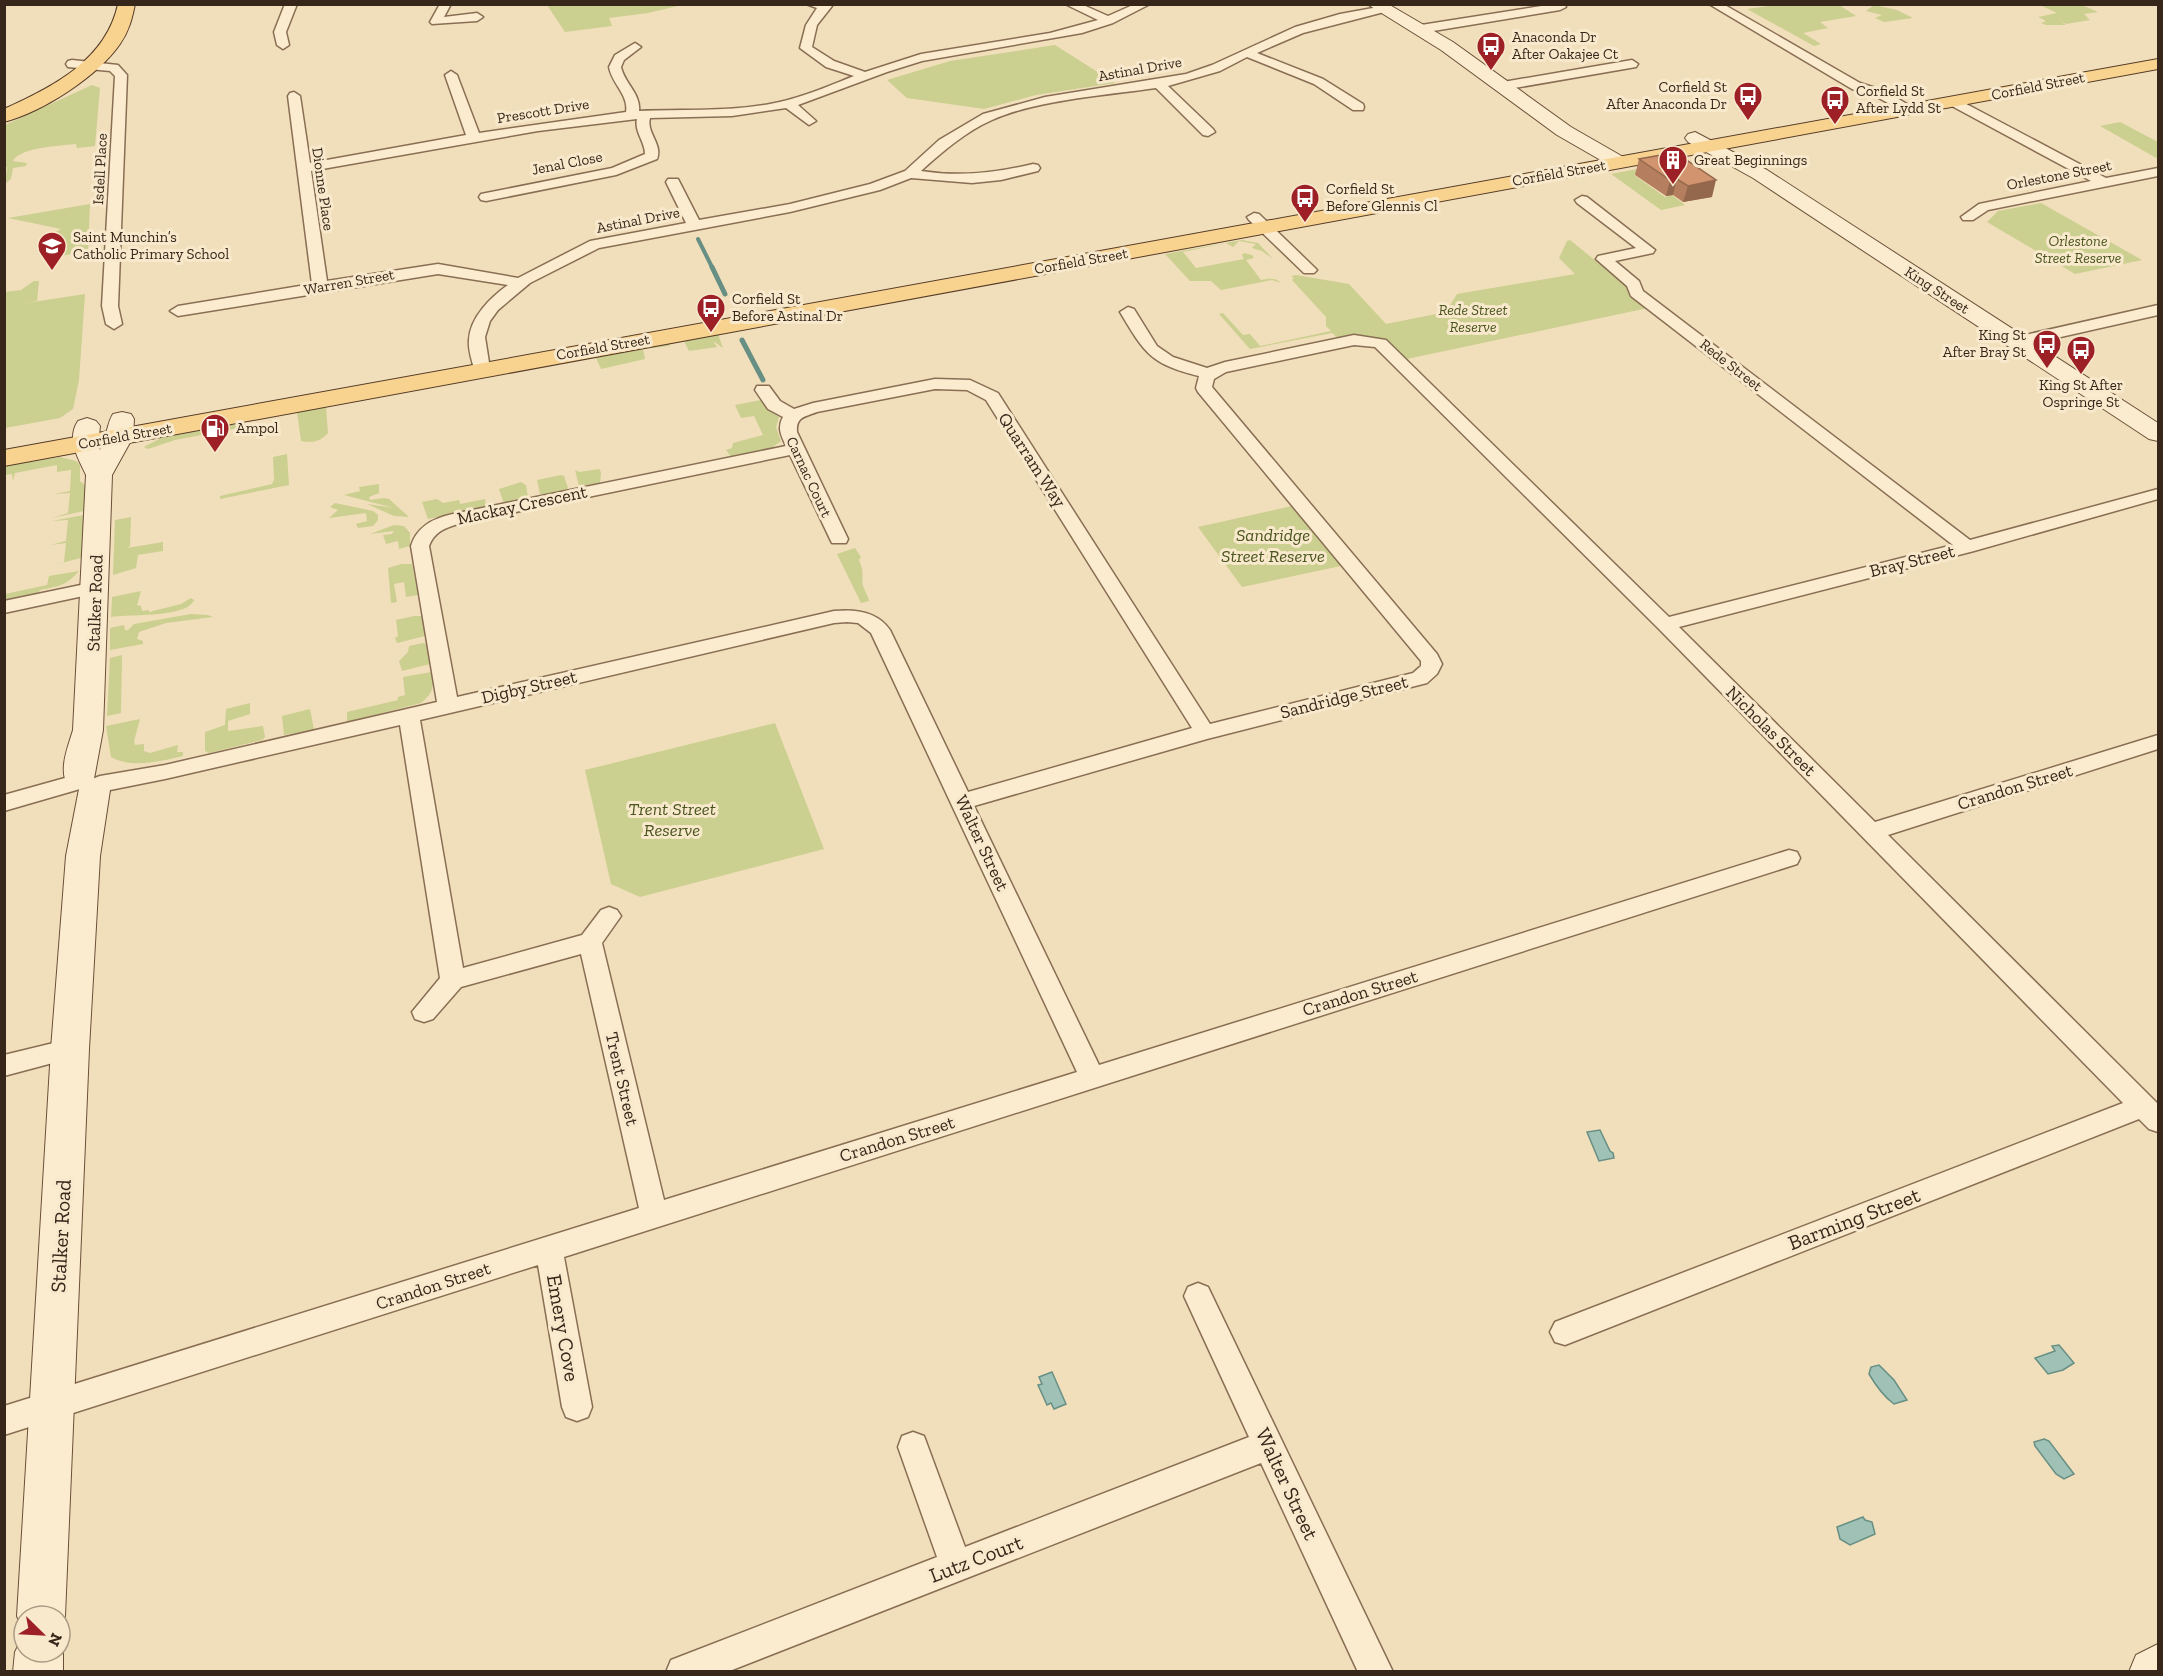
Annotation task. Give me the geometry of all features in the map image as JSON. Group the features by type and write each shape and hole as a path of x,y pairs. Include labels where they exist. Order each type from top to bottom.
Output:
{"main road":[{"path":"4,116 50,93 78,67 119,4"},
{"path":"4,104 78,67 112,44 120,30 127,4"},
{"path":"1380,7 1421,29 1564,131 1573,143 1604,159"},
{"name":"Corfield Street","path":"4,458 86,435 121,428 1711,141 1894,107 2158,53"},
{"name":"Corfield Street","path":"1894,107 1955,102 2158,64"},
{"name":"King Street","path":"1711,141 2158,434"},
{"name":"Stalker Road","path":"99,475 121,428"},
{"name":"Corfield Street","path":"4,440 86,435"},
{"name":"Stalker Road","path":"42,1604 70,1049 83,856 77,827 86,784 82,752 88,730 95,588 99,475 86,435"},
{"path":"2154,1671 2158,1669"}],"street":[{"path":"284,45 280,32 291,4"},
{"path":"446,4 436,22 477,17"},
{"path":"811,4 829,5"},
{"path":"1070,4 1108,21"},
{"name":"Prescott Drive","path":"304,168 380,157 474,138 638,116 731,113 789,104 830,92 865,76 912,60 1049,37 1108,21 1144,4"},
{"path":"1714,4 1894,107"},
{"path":"829,5 817,14 806,37 806,48 830,64 865,76"},
{"name":"Astinal Drive","path":"481,362 477,336 484,318 499,300 520,283 569,255 595,244 790,208 875,187 910,174 944,144 988,117 1045,101 1159,84 1207,71 1299,30 1380,7"},
{"path":"1421,29 1560,7"},
{"path":"635,48 619,58 615,67 620,84 635,103 638,116"},
{"path":"1246,53 1308,74 1340,92 1358,107"},
{"path":"1503,86 1632,63"},
{"name":"Isdell Place","path":"78,67 110,76 120,88 110,306 114,324"},
{"path":"451,75 474,138"},
{"path":"1159,84 1208,132"},
{"name":"Dionne Place","path":"294,96 320,287"},
{"path":"1955,102 2106,183"},
{"path":"789,104 809,121"},
{"name":"Jenal Close","path":"486,197 616,171 640,163 652,156 652,148 638,116"},
{"name":"Astinal Drive","path":"910,174 976,180 1002,177 1033,168"},
{"name":"Orlestone Street","path":"1968,217 1984,207 2158,172"},
{"name":"Astinal Drive","path":"673,182 694,225"},
{"name":"Rede Street","path":"1582,200 1648,250 1603,259 1634,284 1636,292 1967,547"},
{"path":"1259,222 1309,270"},
{"name":"Warren Street","path":"178,311 438,269 520,283"},
{"path":"2016,342 2158,309"},
{"path":"1128,312 1154,353 1176,365 1209,374"},
{"name":"Nicholas Street","path":"1209,374 1225,367 1354,340 1380,343 1665,624 2151,1114"},
{"name":"Sandridge Street","path":"963,801 1205,732 1419,678 1430,669 1432,664 1430,659 1421,647 1209,395 1204,388 1204,381 1209,374"},
{"name":"Quarram Way","path":"793,415 813,408 935,384 970,385 983,390 992,397 1205,732"},
{"path":"763,390 774,405 793,415"},
{"name":"Carnac Court","path":"793,415 788,423 788,432 838,539"},
{"name":"Mackay Crescent","path":"448,706 420,546 422,537 428,529 453,519 795,449"},
{"name":"Bray Street","path":"1665,624 1967,547 2158,494"},
{"path":"4,607 95,588"},
{"name":"Digby Street","path":"4,805 86,784 165,772 834,617 863,617"},
{"name":"Walter Street","path":"863,617 873,622 880,630 1092,1077"},
{"path":"410,715 453,980"},
{"name":"Crandon Street","path":"1871,832 2158,742"},
{"name":"Crandon Street","path":"4,1421 1789,858"},
{"path":"424,1012 453,980 590,942 609,916"},
{"name":"Trent Street","path":"590,942 654,1215"},
{"path":"4,1066 70,1049"},
{"name":"Barming Street","path":"1565,1332 2151,1114"},
{"name":"Emery Cove","path":"549,1249 577,1407"},
{"name":"Walter Street","path":"1198,1296 1376,1671"},
{"name":"Lutz Court","path":"683,1671 1268,1445"},
{"path":"913,1447 957,1567"}],"green space":[{"path":"547,5 682,5 648,13 609,18 612,26 565,32"},
{"path":"1776,5 1839,5 1856,16 1820,22 1828,28 1803,33 1821,44 1814,46 1747,9"},
{"path":"1874,5 1897,10 1913,18 1884,22 1875,18 1882,15 1866,11"},
{"path":"2040,5 2082,5 2098,12 2084,14 2090,20 2066,24 2059,20 2066,25 2046,25 2041,23 2046,21 2038,17 2057,13"},
{"path":"1055,45 1115,83 1036,95 984,109 907,98 887,80 950,61"},
{"path":"92,85 100,88 95,146 77,148 76,144 41,148 24,153 13,161 27,163 26,166 13,168 11,179 5,184 7,167 5,167 5,125"},
{"path":"2120,122 2158,142 2158,159 2100,126"},
{"path":"1669,163 1634,175 1665,197 1672,195 1685,205 1661,210 1611,174"},
{"name":"Orlestone Street Reserve","path":"2041,203 2142,260 2075,274 1987,222 1998,211"},
{"path":"90,204 88,252 42,258 56,248 51,246 65,238 52,234 61,229 8,218"},
{"path":"1242,240 1258,243 1273,259 1262,251 1252,248 1256,244 1239,241 1233,247 1226,243 1183,252 1196,268 1244,259 1242,255 1244,253 1252,255 1254,258 1246,260 1261,280 1274,279 1281,283 1272,280 1221,290 1211,281 1190,281 1165,254"},
{"name":"Rede Street Reserve","path":"1570,240 1629,288 1648,308 1407,359 1391,347 1376,340 1358,337 1338,338 1332,333 1250,349 1219,314 1223,313 1243,335 1250,334 1260,346 1331,331 1326,326 1326,317 1292,280 1294,278 1291,276 1296,275 1349,284 1386,324 1446,312 1457,294 1575,274 1559,258 1567,241"},
{"path":"34,281 39,281 37,301 20,304 85,294 79,380 73,409 60,418 5,428 5,292 21,290"},
{"path":"720,334 723,348 713,341 717,347 689,351 684,341"},
{"path":"669,344 670,346 643,349 645,359 601,369 596,358"},
{"path":"764,400 768,410 779,417 776,427 781,441 770,449 732,458 726,450 732,448 733,443 763,435 754,416 741,418 735,405"},
{"path":"326,407 328,433 316,441 301,441 297,412"},
{"path":"233,424 238,428 175,440 148,449 144,447 161,438"},
{"path":"287,454 289,485 220,499 220,496 272,484 274,480 273,457"},
{"path":"60,457 76,461 80,465 80,481 86,486 84,511 52,518 68,513 70,493 54,494 70,491 71,470 57,472 57,465 15,473 13,481 12,474 5,475 5,466"},
{"path":"599,469 600,484 579,486 575,470 579,472"},
{"path":"564,476 568,488 566,491 540,494 537,480"},
{"path":"521,482 526,485 528,497 504,504 499,489"},
{"path":"379,484 379,493 369,497 370,500 389,499 409,517 394,516 367,504 394,508 344,495 360,491 359,487"},
{"path":"437,499 443,503 459,500 460,504 485,499 486,507 428,519 422,502"},
{"path":"335,503 373,511 378,515 378,520 373,526 358,528 356,524 367,521 366,513 329,518 338,510 330,507"},
{"name":"Sandridge Street Reserve","path":"1292,506 1341,566 1242,587 1198,527"},
{"path":"84,515 81,558 49,566 64,562 66,543 50,545 66,541 68,520 52,521"},
{"path":"131,517 130,546 127,548 163,542 163,551 138,555 136,568 113,575 115,520"},
{"path":"394,525 404,526 410,533 410,546 399,549 398,541 386,544 383,535 392,534 394,531 370,534"},
{"path":"855,548 861,557 859,560 863,586 869,601 861,603 837,554"},
{"path":"412,564 418,595 406,597 404,582 394,584 397,602 391,603 388,568"},
{"path":"79,571 62,585 40,590 38,594 5,601 5,594 47,585 49,576"},
{"path":"141,591 137,605 141,606 142,611 149,610 149,612 181,604 191,598 194,600 181,610 111,617 112,597"},
{"path":"191,614 213,617 166,623 139,632 137,639 143,641 143,644 110,650 110,628 124,625 125,630 128,630 134,624"},
{"path":"422,616 425,636 397,643 396,620"},
{"path":"427,644 430,664 402,671 399,661 408,652 409,646"},
{"path":"122,655 121,713 107,716 110,658"},
{"path":"432,672 432,690 421,703 347,722 347,712 398,700 398,697 405,695 403,677"},
{"path":"250,703 250,714 228,721 228,731 263,726 265,737 262,740 209,753 205,751 205,732 225,725 226,709"},
{"path":"310,709 314,730 284,735 282,716"},
{"path":"140,719 135,745 144,744 144,751 150,753 178,745 177,752 183,752 183,756 156,762 137,763 119,761 111,757 106,726"},
{"name":"Trent Street Reserve","path":"775,723 824,849 640,897 611,884 585,770"}],"water":[{"path":"1600,1130 1614,1158 1599,1161 1587,1132"},
{"path":"2059,1345 2074,1363 2063,1370 2048,1374 2035,1358 2055,1351 2052,1346"},
{"path":"1879,1365 1894,1380 1907,1400 1894,1404 1886,1398 1869,1374 1871,1367"},
{"path":"1052,1372 1066,1404 1054,1409 1051,1403 1047,1405 1038,1385 1042,1384 1039,1377"},
{"path":"2044,1439 2049,1441 2074,1474 2064,1479 2056,1474 2035,1446 2034,1442"},
{"path":"1863,1517 1872,1522 1875,1534 1850,1545 1840,1539 1837,1527"}],"building":[{"path":"1672,153 1679,155 1716,180 1688,186 1677,179 1670,180 1639,159"}],"waterway":[{"path":"698,239 712,267"},
{"path":"712,267 725,294"},
{"path":"742,340 763,380"}],"place":[{"name":"Anaconda Dr After Oakajee Ct","path":"1491,72"},
{"name":"Corfield St After Anaconda Dr","path":"1748,122"},
{"name":"Corfield St After Lydd St","path":"1835,126"},
{"name":"Great Beginnings","path":"1673,186"},
{"name":"Corfield St Before Glennis Cl","path":"1305,224"},
{"name":"Saint Munchin’s Catholic Primary School","path":"52,272"},
{"name":"Corfield St Before Astinal Dr","path":"711,334"},
{"name":"King St After Bray St","path":"2047,370"},
{"name":"King St After Ospringe St","path":"2081,376"},
{"name":"Ampol","path":"215,454"}]}
